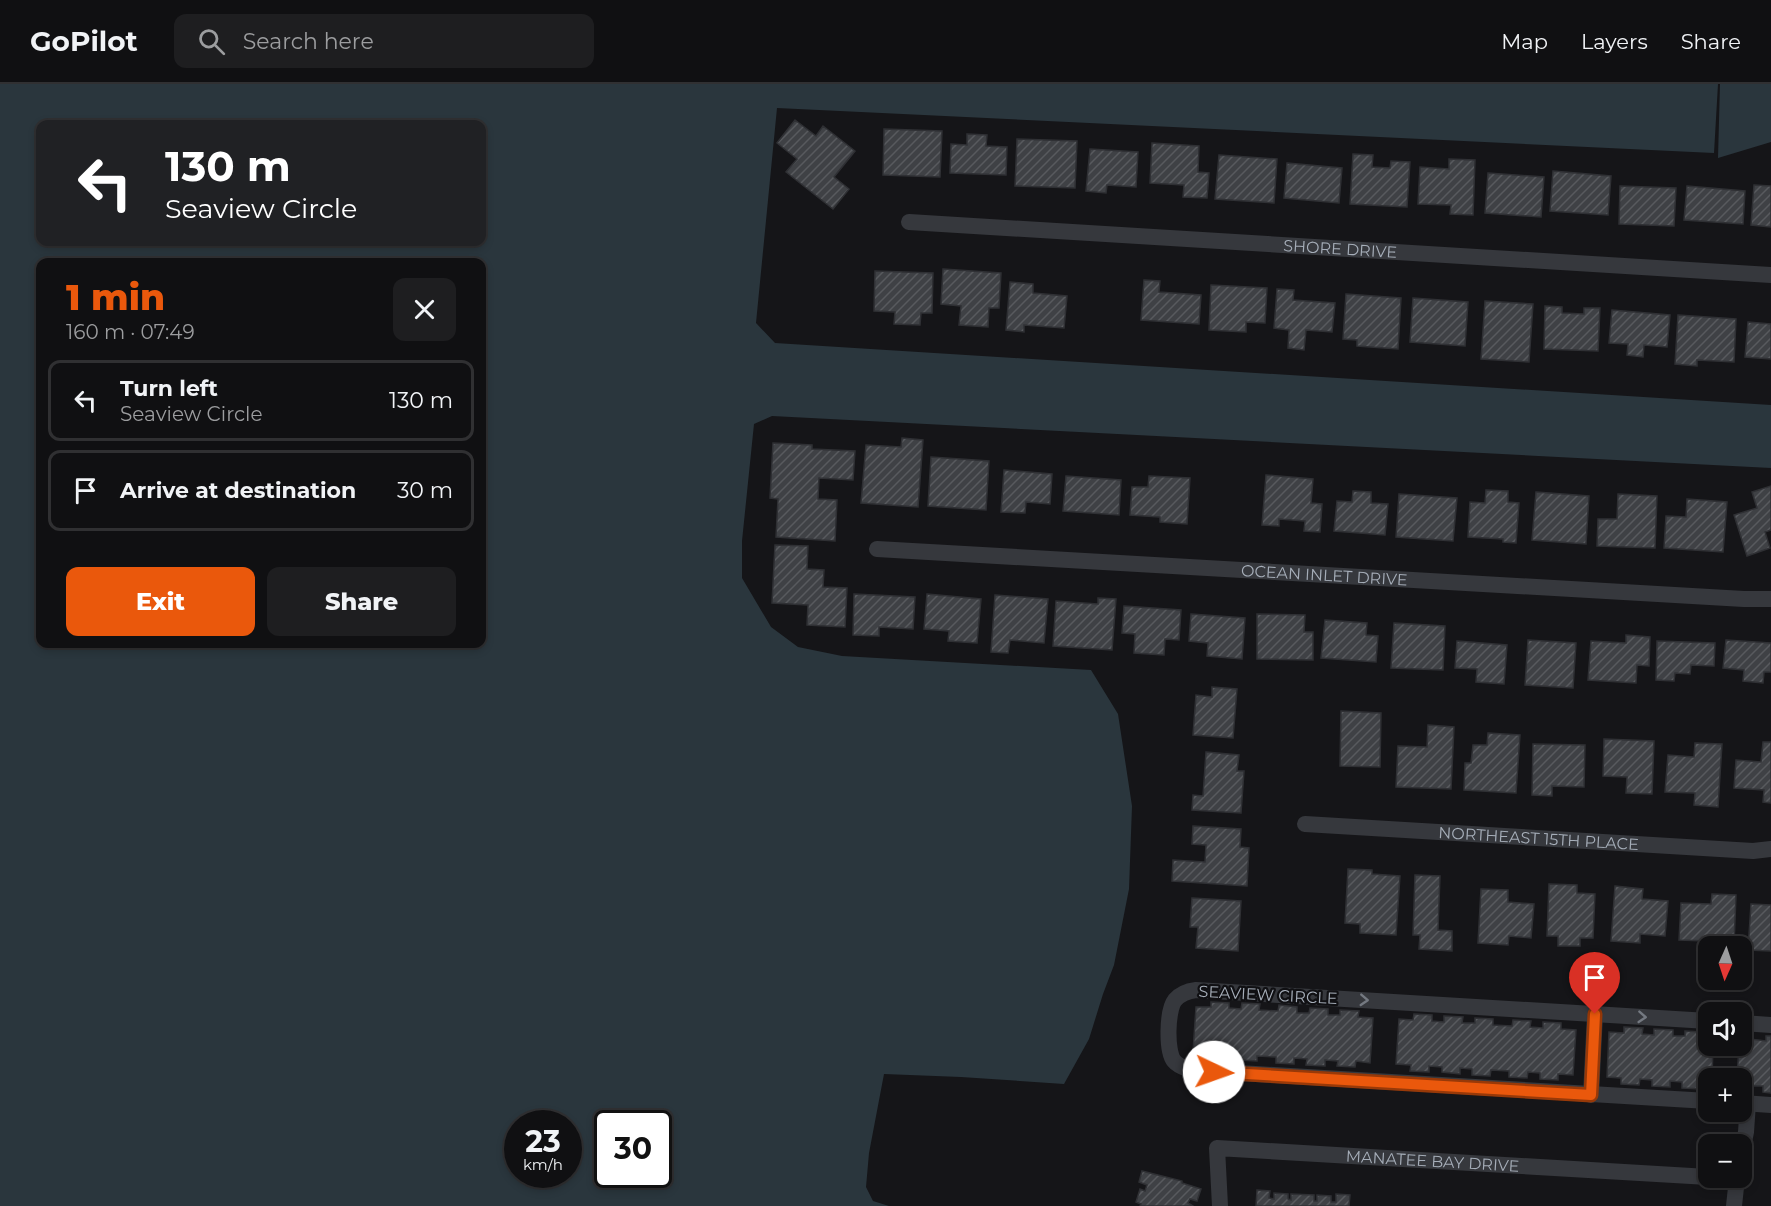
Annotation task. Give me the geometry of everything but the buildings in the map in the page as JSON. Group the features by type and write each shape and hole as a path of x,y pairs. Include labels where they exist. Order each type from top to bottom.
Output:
{"street":[{"name":"SHORE DRIVE","path":"909,222 1771,275"},
{"name":"OCEAN INLET DRIVE","path":"877,549 1771,599"},
{"name":"NORTHEAST 15TH PLACE","path":"1305,824 1753,851 1771,849"},
{"name":"SEAVIEW CIRCLE","path":"1698,1020 1196,990 1180,995 1174,1002 1170,1011 1168,1051 1180,1066 1191,1070 1698,1100"},
{"path":"1591,1095 1595,1014"},
{"path":"1752,1024 1771,1025"},
{"path":"1752,1104 1771,1105"},
{"name":"MANATEE BAY DRIVE","path":"1220,1206 1216,1148 1698,1176"},
{"path":"1734,1206 1736,1188"}],"shaded area":[{"path":"0,84 1718,84 1714,153 777,108 756,323 775,343 1771,405 1771,468 772,416 754,424 742,541 742,578 771,627 798,647 842,656 1091,670 1118,714 1132,806 1129,889 1114,965 1089,1039 1064,1084 884,1074 869,1153 866,1187 873,1201 889,1206 0,1206"},
{"path":"1720,84 1771,84 1771,142 1718,158"}],"route":[{"path":"1214,1072 1591,1095 1595,1014"}]}
